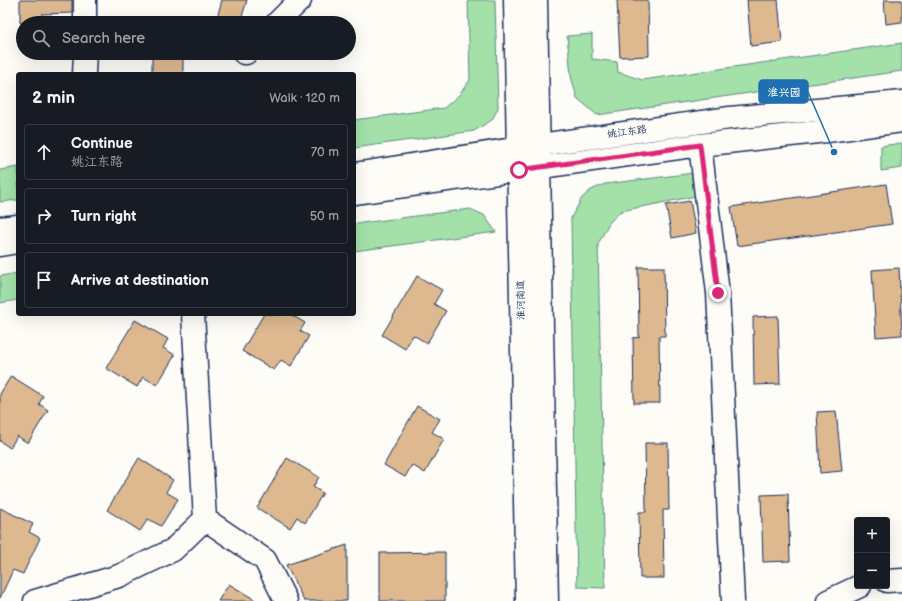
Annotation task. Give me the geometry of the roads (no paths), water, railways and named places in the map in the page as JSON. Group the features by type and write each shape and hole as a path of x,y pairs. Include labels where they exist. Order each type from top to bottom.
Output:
{"street":[{"path":"85,0 85,16"},
{"path":"284,16 300,0"},
{"name":"淮河南道","path":"515,0 528,146 547,601"},
{"name":"淮河南道","path":"528,146 536,0"},
{"path":"84,72 85,60"},
{"name":"姚江东路","path":"356,174 528,146 730,118 902,102"},
{"path":"356,193 700,145 827,132 902,121"},
{"path":"700,145 718,293 733,601"},
{"name":"淮河南道","path":"527,601 529,168"},
{"path":"0,228 16,226"},
{"path":"0,245 16,242"},
{"path":"35,601 119,576 174,550 205,519 193,316"},
{"path":"205,519 265,560 286,601"},
{"path":"890,581 902,580"},
{"path":"828,601 854,589"}],"place":[{"name":"淮兴园","path":"834,152"}]}
